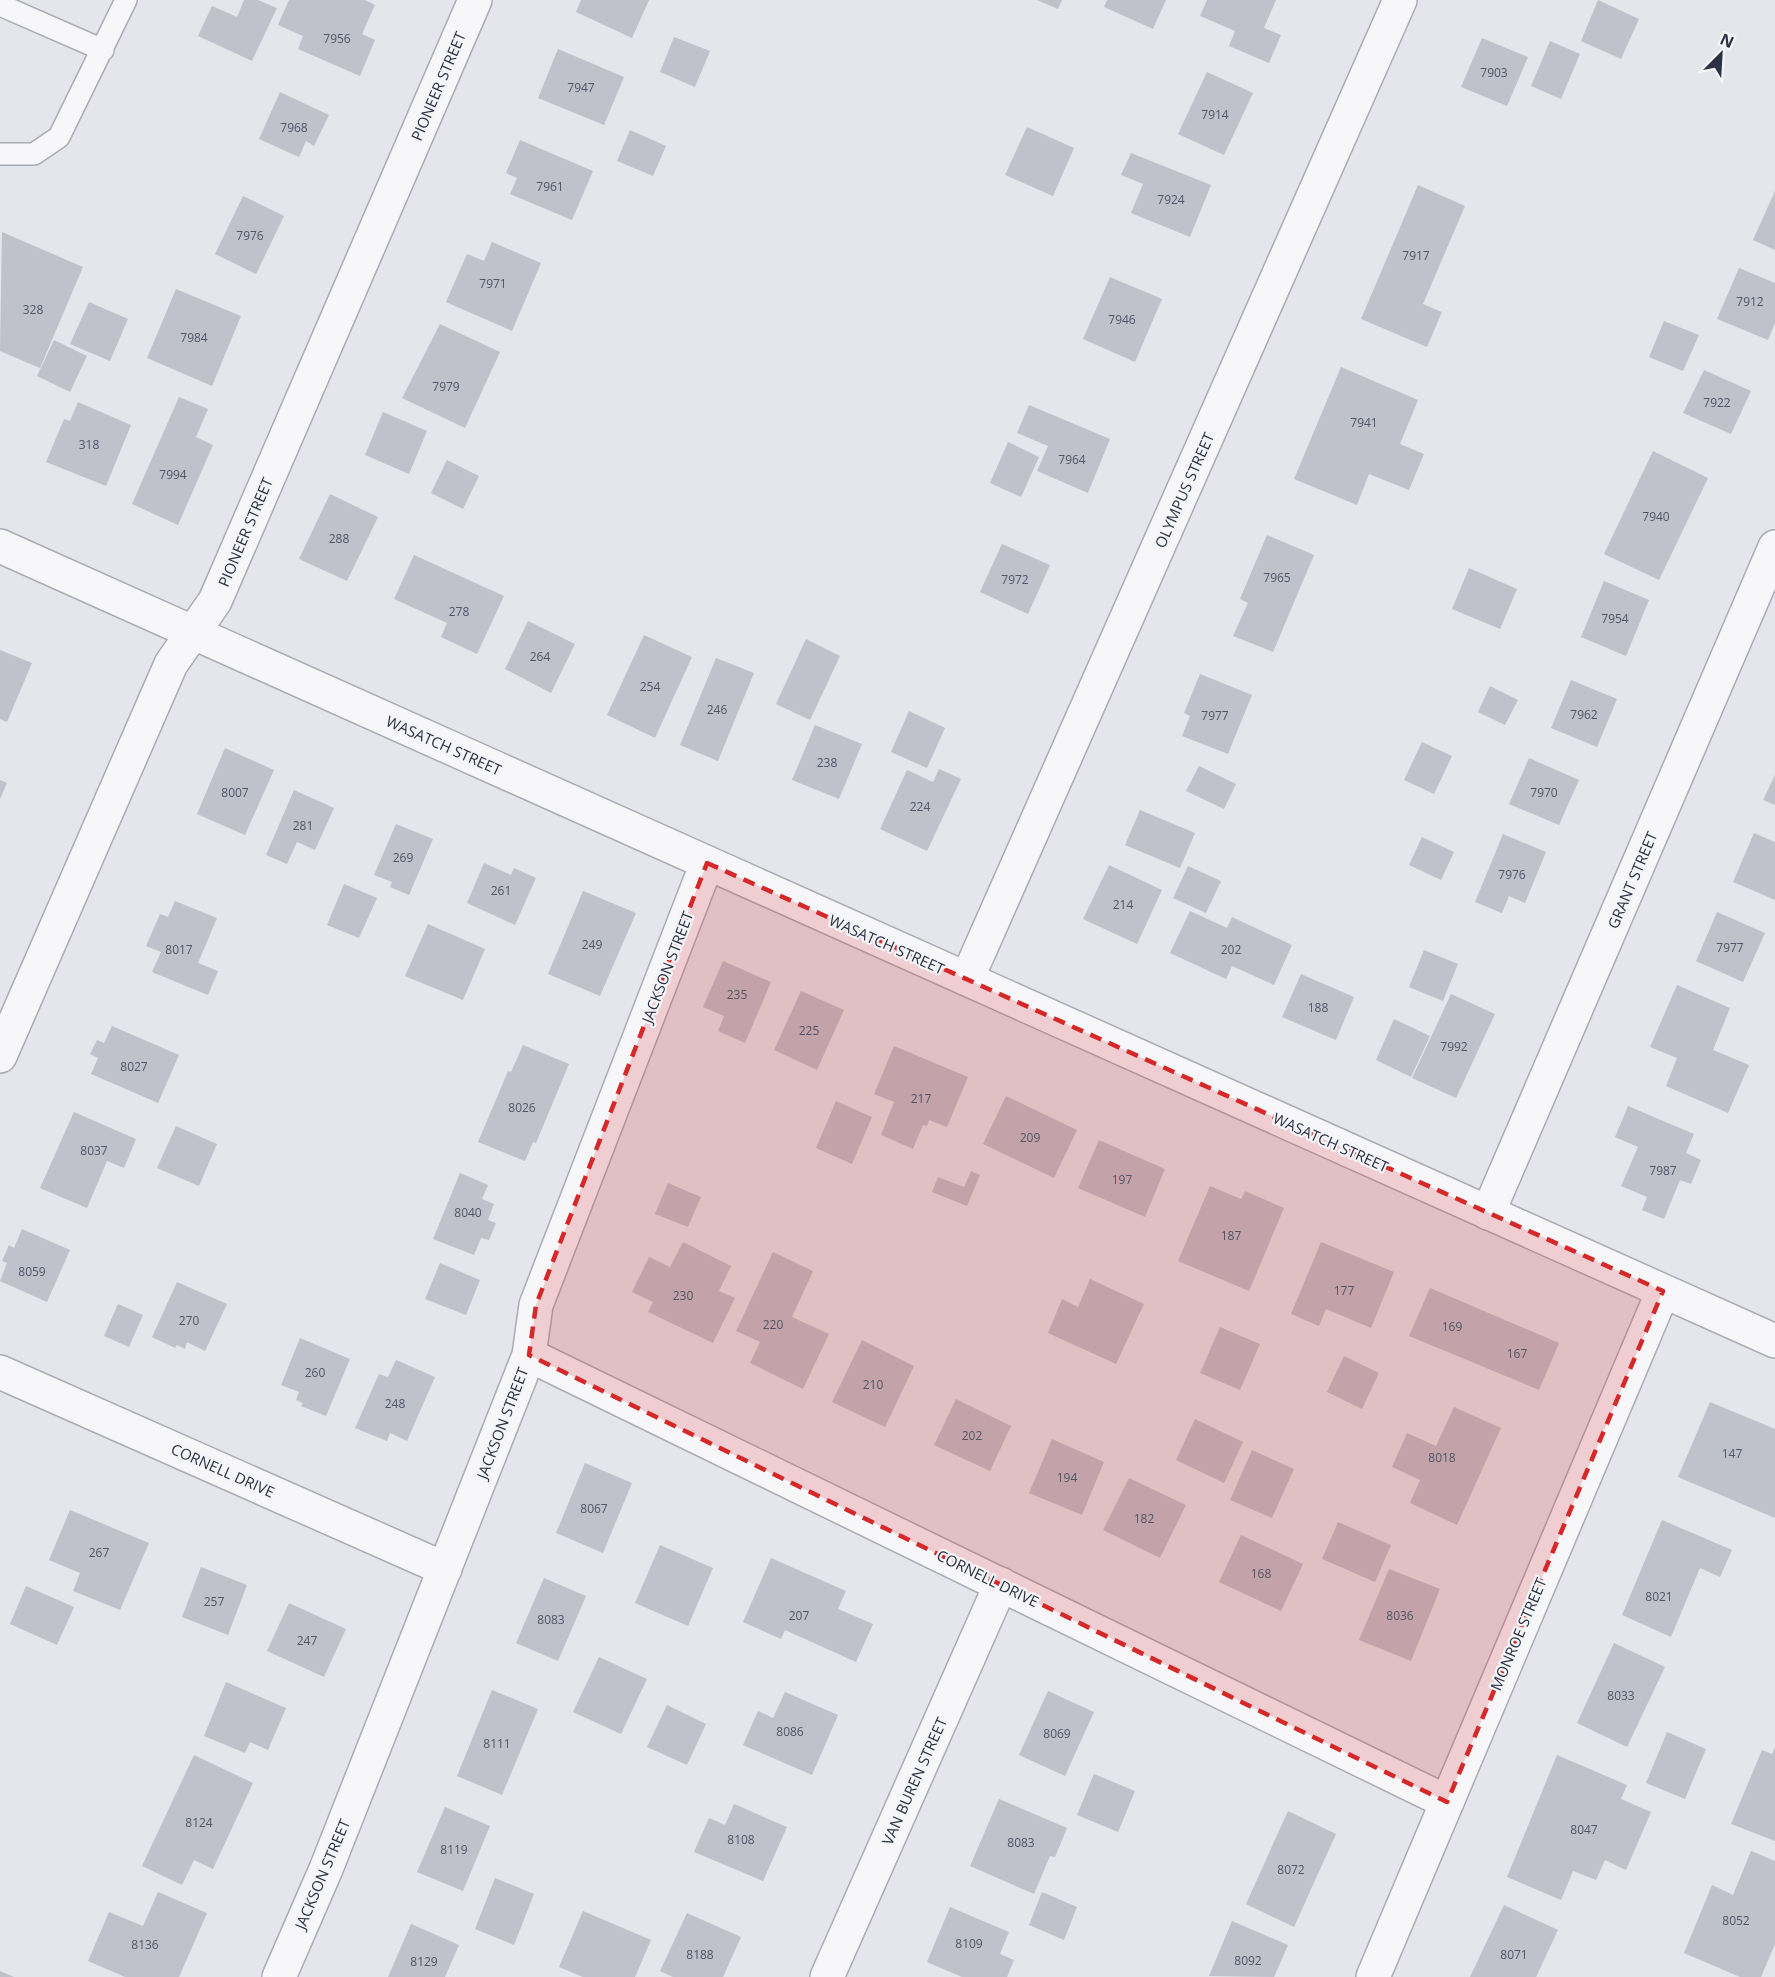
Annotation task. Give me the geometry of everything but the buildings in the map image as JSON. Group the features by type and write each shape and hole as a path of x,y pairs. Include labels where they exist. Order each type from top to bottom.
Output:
{"street":[{"name":"PIONEER STREET","path":"0,1056 171,664 215,601 475,0"},
{"name":"OLYMPUS STREET","path":"967,980 1400,0"},
{"name":"WASATCH STREET","path":"0,546 1775,1341"},
{"name":"GRANT STREET","path":"1488,1213 1775,547"},
{"name":"JACKSON STREET","path":"279,1977 326,1869 529,1355 536,1305 707,863"},
{"name":"MONROE STREET","path":"1372,1977 1663,1291"},
{"name":"CORNELL DRIVE","path":"529,1355 1447,1802"},
{"name":"CORNELL DRIVE","path":"0,1372 445,1569"},
{"name":"VAN BUREN STREET","path":"827,1977 1001,1584"}],"lane":[{"path":"0,154 34,154 59,137 104,50 126,0"},
{"path":"0,5 104,50"}],"highlighted area":[{"path":"707,863 1663,1291 1447,1802 529,1355 536,1305"}]}
